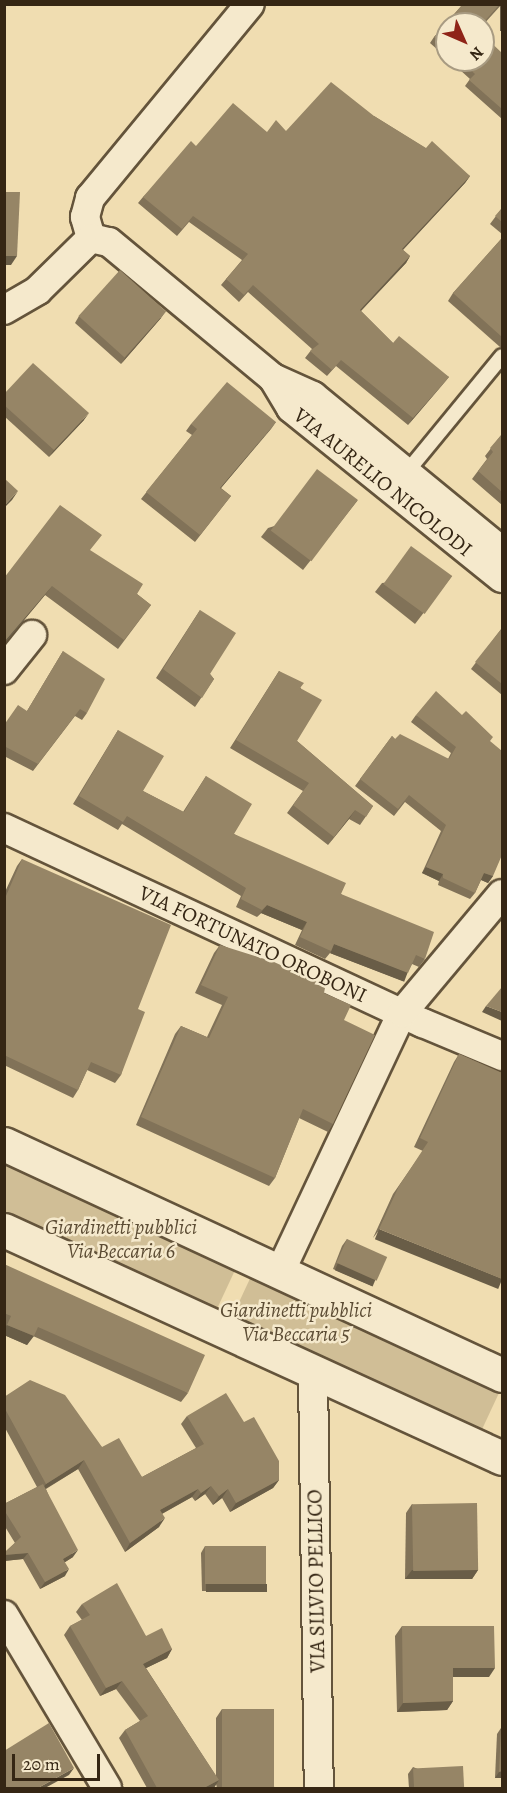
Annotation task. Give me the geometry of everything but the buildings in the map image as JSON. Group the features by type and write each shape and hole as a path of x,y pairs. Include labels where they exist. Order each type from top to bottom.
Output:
{"street":[{"path":"4,310 38,290 91,238 85,210 90,198 250,4"},
{"name":"VIA AURELIO NICOLODI","path":"91,238 109,242 273,378 313,396 502,551"},
{"name":"VIA AURELIO NICOLODI","path":"273,378 291,408 502,578"},
{"path":"4,670 32,635"},
{"name":"VIA FORTUNATO OROBONI","path":"4,828 402,1013 502,1056"},
{"path":"280,1272 402,1013 502,894"},
{"path":"4,1144 502,1375"},
{"path":"4,1230 314,1374 502,1458"},
{"name":"VIA SILVIO PELLICO","path":"314,1374 319,1788"},
{"path":"4,1615 11,1644 107,1788"}],"lane":[{"path":"406,473 502,356"}],"green space":[{"name":"Giardinetti pubblici Via Beccaria 6","path":"5,1153 239,1262 213,1317 4,1220"},
{"name":"Giardinetti pubblici Via Beccaria 5","path":"254,1270 502,1386 477,1439 229,1323"}]}
